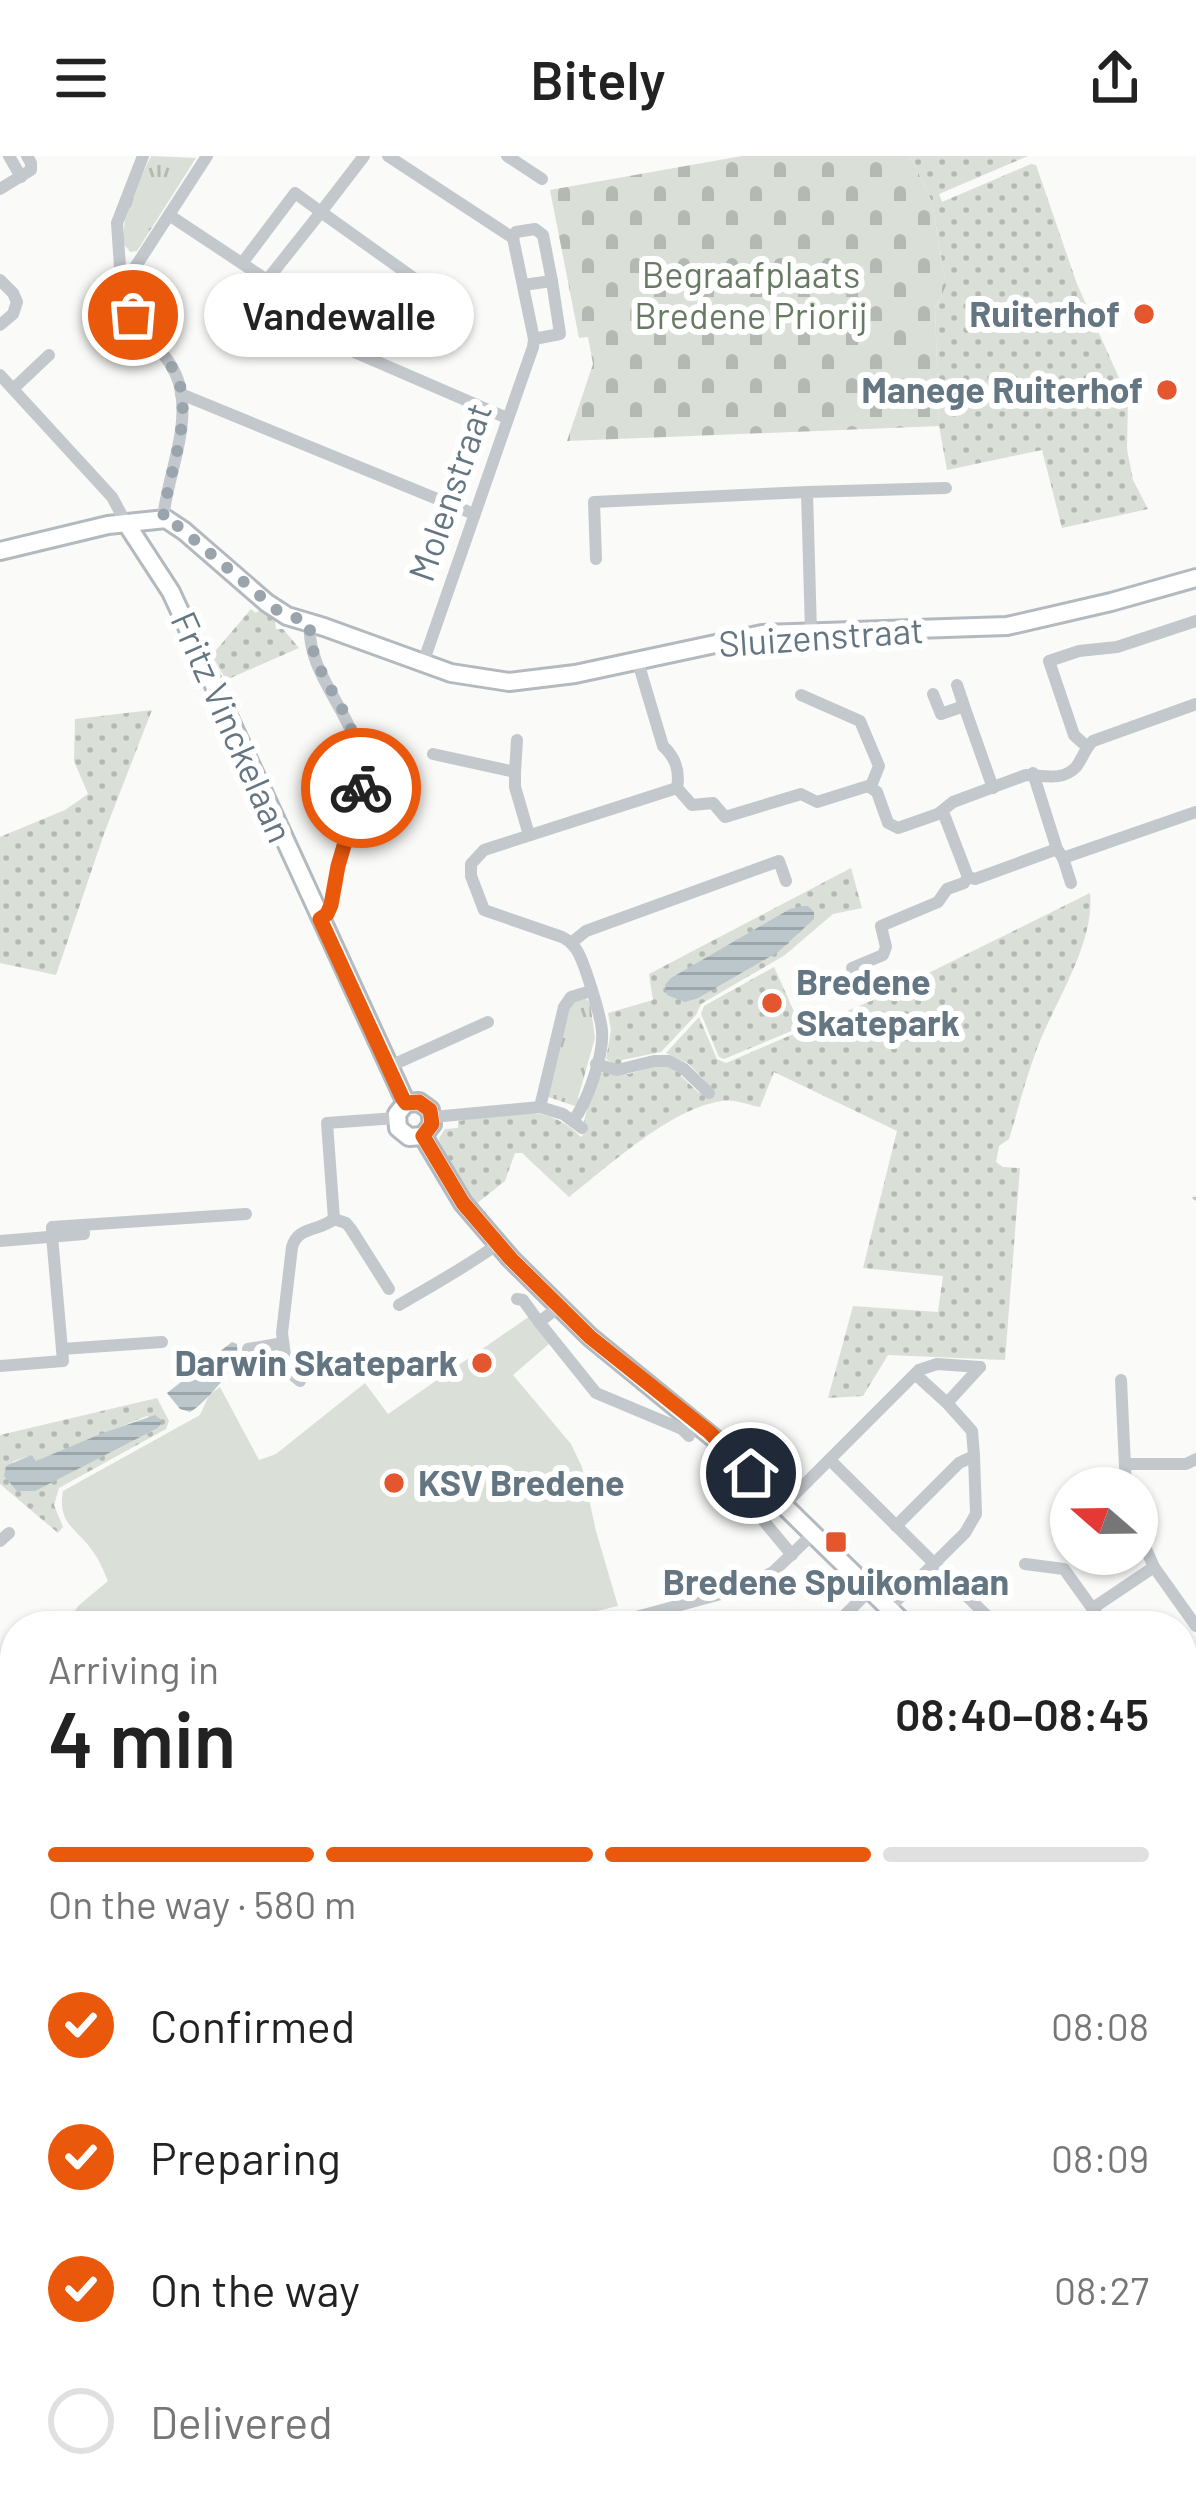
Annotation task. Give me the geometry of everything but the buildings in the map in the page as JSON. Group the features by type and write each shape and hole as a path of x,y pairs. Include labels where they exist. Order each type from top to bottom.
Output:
{"street":[{"path":"0,189 31,170 27,156"},
{"path":"0,551 108,525 163,519 178,443 181,394 175,371 133,315 120,267 117,223 143,156"},
{"path":"130,298 134,268 206,156"},
{"path":"267,280 364,156"},
{"name":"Molenstraat","path":"388,156 513,238 516,232 541,231 560,334 534,339 423,663"},
{"path":"507,156 542,179"},
{"path":"7,163 21,177"},
{"path":"243,262 295,193 436,294 443,329"},
{"path":"169,214 267,280 329,341 507,418"},
{"path":"513,238 534,339"},
{"path":"0,280 17,302 13,314 0,325"},
{"path":"523,286 552,281"},
{"path":"13,388 49,355"},
{"path":"0,375 112,497 127,523"},
{"path":"181,394 474,514"},
{"path":"596,559 594,502 946,488"},
{"path":"807,492 812,632"},
{"name":"Sluizenstraat","path":"163,519 184,531 278,611 458,676 509,682 575,674 742,637 1007,626 1194,585"},
{"name":"Fritz Vinckelaan","path":"127,523 171,592 388,1066 401,1111"},
{"path":"1086,746 1074,735 1049,662 1079,651 1117,647 1196,621"},
{"path":"310,623 311,650 348,722 361,766 359,799 331,905 320,919"},
{"path":"637,659 663,746 672,753 679,772 677,788 692,805 713,803 728,818 801,794 817,802 871,786"},
{"path":"957,685 993,788"},
{"path":"933,694 941,713 964,706"},
{"path":"801,695 858,715 879,766 871,786"},
{"path":"871,786 888,823 898,828 1033,773 1048,778 1071,770 1086,746 1100,738 1196,704"},
{"path":"517,740 514,787 530,835"},
{"path":"433,754 515,772"},
{"path":"1033,773 1071,883"},
{"path":"433,1117 540,1107 577,1124 602,1030 580,956 572,944 490,914 479,902 470,872 475,856 677,788"},
{"path":"943,812 968,878"},
{"path":"968,878 1196,812"},
{"path":"572,944 586,931 779,861 786,881"},
{"path":"852,968 884,955 881,926 938,902 947,890 968,878"},
{"path":"540,1107 564,1006 571,997 591,991"},
{"path":"388,1066 488,1022"},
{"path":"596,1064 619,1070 669,1061 709,1094"},
{"path":"334,1219 327,1123 401,1111 415,1101 433,1117"},
{"path":"401,1111 398,1128 414,1138 423,1136 433,1117"},
{"path":"423,1136 463,1203 559,1307 688,1428 785,1504 893,1611"},
{"path":"0,1366 63,1361 52,1227 246,1214"},
{"path":"300,1381 287,1370 284,1343 287,1277 295,1238 341,1220 351,1228 389,1289"},
{"path":"0,1240 52,1236"},
{"path":"399,1305 498,1244"},
{"path":"517,1299 523,1300 596,1393 688,1428"},
{"path":"539,1322 559,1307"},
{"path":"62,1348 162,1342"},
{"path":"248,1349 284,1343"},
{"path":"785,1504 922,1367 980,1367 947,1403"},
{"path":"890,1608 974,1518 972,1432 915,1374"},
{"path":"1121,1380 1125,1467"},
{"path":"896,1526 959,1463 974,1456"},
{"path":"830,1460 982,1611"},
{"path":"1125,1464 1196,1460"},
{"path":"740,1486 792,1555"},
{"path":"667,1611 743,1588 773,1572 814,1532"},
{"path":"1025,1564 1064,1569 1095,1611"},
{"path":"1158,1573 1185,1611"},
{"path":"1093,1608 1142,1575"},
{"path":"849,1611 871,1589"}],"green space":[{"path":"151,156 196,158 137,251 130,252 123,243 125,216"},
{"name":"Begraafplaats Bredene Priorij","path":"742,156 910,156 932,202 946,286 935,308 939,426 567,441 593,364 588,337 579,338 550,190"},
{"path":"910,156 1028,156 939,194 942,202 1036,165 1077,284 1128,398 1127,449 1133,480 1148,509 1062,528 1042,450 947,470 939,426 935,308 946,286 932,202"},
{"path":"251,609 256,613 261,609 299,648 226,680 212,655"},
{"path":"152,710 56,975 0,963 0,837 65,810 88,794 74,761 75,719"},
{"path":"851,868 862,908 833,914 785,955 701,1004 661,1052 621,1064 606,1059 611,1030 608,1013 653,1000 649,974"},
{"path":"1090,893 1081,949 1040,1041 1009,1139 999,1146 996,1162 1020,1168 1005,1360 888,1355 863,1396 828,1398 853,1306 938,1312 943,1276 863,1268 897,1131 774,1072 760,1107 722,1101 682,1114 569,1197 522,1153 515,1153 505,1181 476,1204 440,1143 445,1129 458,1128 458,1121 507,1113 553,1118 581,1137 587,1129 584,1121 596,1075 606,1071 629,1074 661,1064 682,1073 699,1093 708,1084 689,1064 666,1053 699,1017 717,1059 726,1063 880,997"},
{"path":"774,967 801,1027 719,1057 701,1014 704,1006"},
{"path":"586,999 595,1038 578,1107 545,1096 572,1001"},
{"path":"530,1316 549,1344 513,1375 571,1444 582,1467 618,1606 597,1611 75,1611 108,1581 96,1556 66,1520 63,1491 200,1415 209,1395 220,1387 259,1460 276,1454 365,1383 388,1414"},
{"path":"157,1398 169,1421 166,1429 59,1488 54,1505 63,1527 58,1533 0,1484 0,1435","holes":["147,1416 161,1424 59,1478 12,1462 31,1455 35,1462"]}],"shaded area":[{"path":"808,906 814,919 778,952 698,998 685,1002 667,995 665,985 671,978 790,909"},
{"path":"232,1342 237,1344 238,1364 196,1408 190,1412 180,1409 167,1393"},
{"path":"155,1415 160,1419 158,1428 35,1491 17,1491 4,1476 6,1466 31,1455 36,1461"}],"way so far":[{"path":"133,315 175,371 181,394 182,420 163,519 184,531 278,611 310,623 311,650 355,741 361,788"}],"place":[{"name":"Ruiterhof","path":"1144,314"},
{"name":"Vandewalle","path":"133,315"},
{"name":"Manege Ruiterhof","path":"1167,390"},
{"name":"Bredene Skatepark","path":"772,1003"},
{"name":"Darwin Skatepark","path":"482,1363"},
{"name":"KSV Bredene","path":"394,1483"},
{"name":"Bredene Spuikomlaan","path":"836,1542"}],"route":[{"path":"361,788 331,905 320,919 403,1099 430,1110 432,1124 423,1136 436,1161 463,1203 511,1259 590,1337 709,1432 751,1473"}]}
